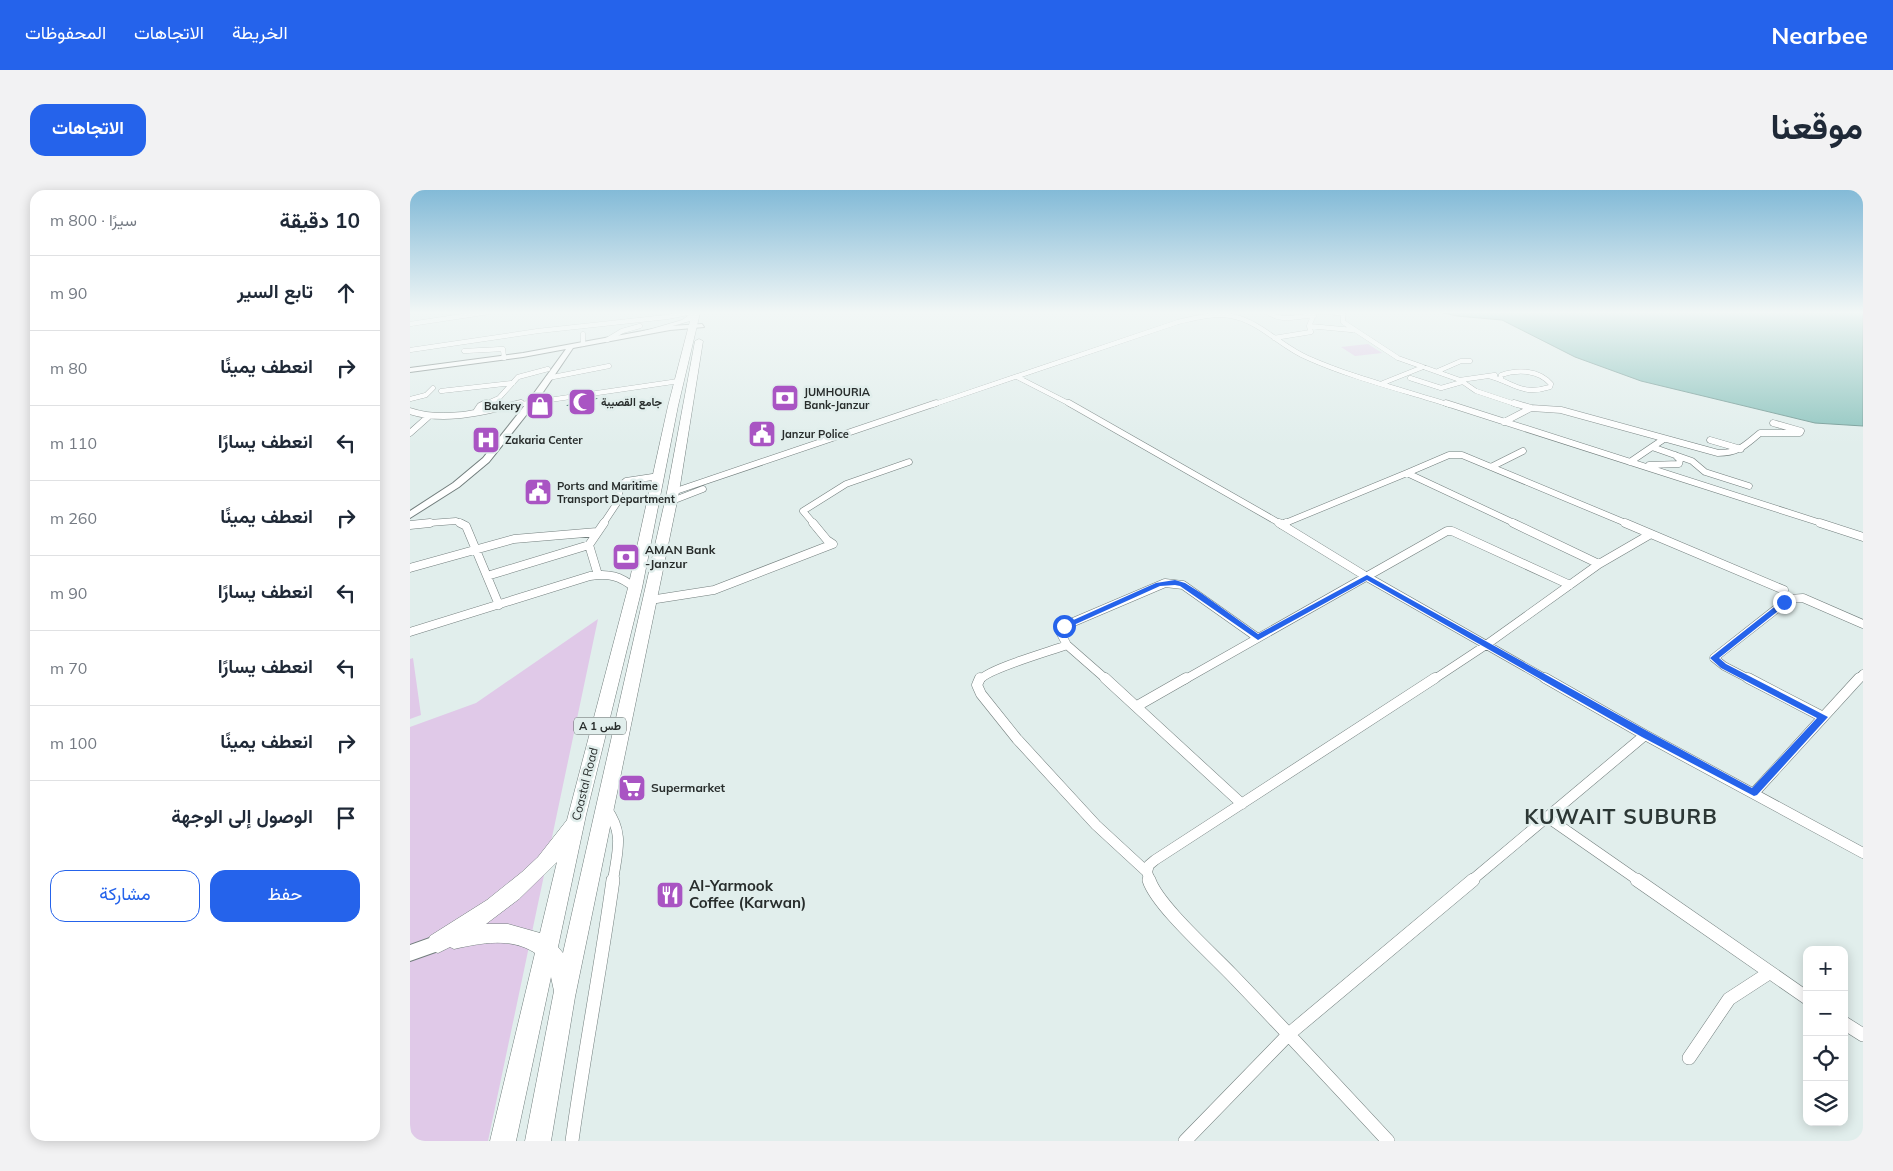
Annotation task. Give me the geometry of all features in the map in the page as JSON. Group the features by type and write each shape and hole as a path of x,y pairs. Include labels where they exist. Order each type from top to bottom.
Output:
{"highway":[{"name":"Coastal Road","path":"503,1141 577,815 635,588 679,381 686,356"},
{"name":"Coastal Road","path":"538,1141 564,997 672,497 691,356"},
{"path":"438,943 502,902 528,879 555,850 577,815"},
{"path":"438,943 472,934 502,932 528,937 547,948 561,969 564,997"}],"street":[{"path":"410,372 515,356"},
{"path":"410,372 530,356"},
{"path":"410,509 445,487 474,464 548,369 552,360 557,356"},
{"path":"410,515 478,468 532,402 562,356"},
{"path":"672,497 1082,356"},
{"path":"1304,356 1863,537"},
{"path":"1395,356 1438,371 1461,381 1476,391 1500,400 1531,408 1561,410 1580,414 1718,453 1731,453 1741,449 1760,433 1800,433 1801,430 1772,423"},
{"path":"527,357 552,360"},
{"path":"1438,371 1461,361 1470,361"},
{"path":"548,378 609,366"},
{"path":"1383,383 1423,367"},
{"path":"476,412 480,406 499,398 521,376 548,369"},
{"path":"1392,386 1431,369"},
{"path":"1410,378 1441,388 1461,381 1505,373 1532,374 1546,378 1551,384 1548,388 1525,389 1511,386 1489,376"},
{"path":"1501,380 1501,376 1505,373"},
{"path":"1019,378 1082,410 1282,525 1367,577 1645,735 1863,853"},
{"path":"411,413 428,417 476,412 522,403 679,381"},
{"path":"441,391 514,383"},
{"path":"410,399 426,395 433,388"},
{"path":"1504,422 1531,408"},
{"path":"410,432 428,417"},
{"path":"1633,463 1664,439"},
{"path":"1710,440 1741,449"},
{"path":"1652,447 1692,461 1705,472 1749,486"},
{"path":"1491,467 1523,451"},
{"path":"1282,525 1456,454 1784,590"},
{"path":"1633,463 1674,465 1680,462 1676,455"},
{"path":"650,600 714,590 833,544 827,540 803,511 846,484 909,462"},
{"path":"1407,473 1599,564"},
{"path":"487,576 589,544 617,503 623,483 659,476"},
{"path":"410,525 456,521 463,523 466,526 474,550 499,605"},
{"path":"1137,706 1447,531 1452,531 1570,585"},
{"path":"410,568 514,539 597,532"},
{"path":"1147,872 1149,865 1155,860 1486,645 1599,564 1649,535"},
{"path":"589,544 598,575"},
{"path":"410,632 581,578 598,575 623,577 635,588"},
{"path":"1242,804 1067,644 1059,633 1064,626 1159,584 1175,582 1198,594 1258,638"},
{"path":"1823,717 1724,666 1714,658 1789,599 1803,598 1863,624"},
{"path":"1067,644 980,677 977,685 981,694 1017,740 1096,825 1147,872 1152,889 1173,914 1289,1034 1388,1141"},
{"path":"1754,793 1862,676"},
{"path":"1185,1141 1289,1034 1645,735"},
{"path":"572,1141 585,1050 600,972 619,834 614,819 605,807"},
{"path":"1547,817 1803,995"},
{"path":"410,953 438,943"},
{"path":"1689,1058 1729,998 1769,972"},
{"path":"1848,1026 1863,1035"}],"shaded area":[{"path":"598,619 488,1141 412,1141 410,1124 410,727 476,703"},
{"path":"413,658 421,715 410,719 410,659"}],"water":[{"path":"1863,356 1863,426 1815,423 1641,381 1575,357"}],"building":[{"name":"جامع القصيبة","path":"598,398 586,406 566,406 573,401"}],"place":[{"name":"JUMHOURIA Bank-Janzur","path":"785,398"},
{"name":"جامع القصيبة","path":"582,402"},
{"name":"Bakery","path":"540,406"},
{"name":"Janzur Police","path":"762,434"},
{"name":"Zakaria Center","path":"486,440"},
{"name":"Ports and Maritime Transport Department","path":"538,492"},
{"name":"AMAN Bank -Janzur","path":"626,557"},
{"name":"Supermarket","path":"632,788"},
{"name":"Al-Yarmook Coffee (Karwan)","path":"670,895"}],"district":[{"name":"KUWAIT SUBURB","path":"1621,817"}],"route":[{"path":"1064,626 1159,584 1175,582 1198,594 1258,638 1367,577 1645,735 1754,793 1823,717 1724,666 1714,658 1784,602"}]}
